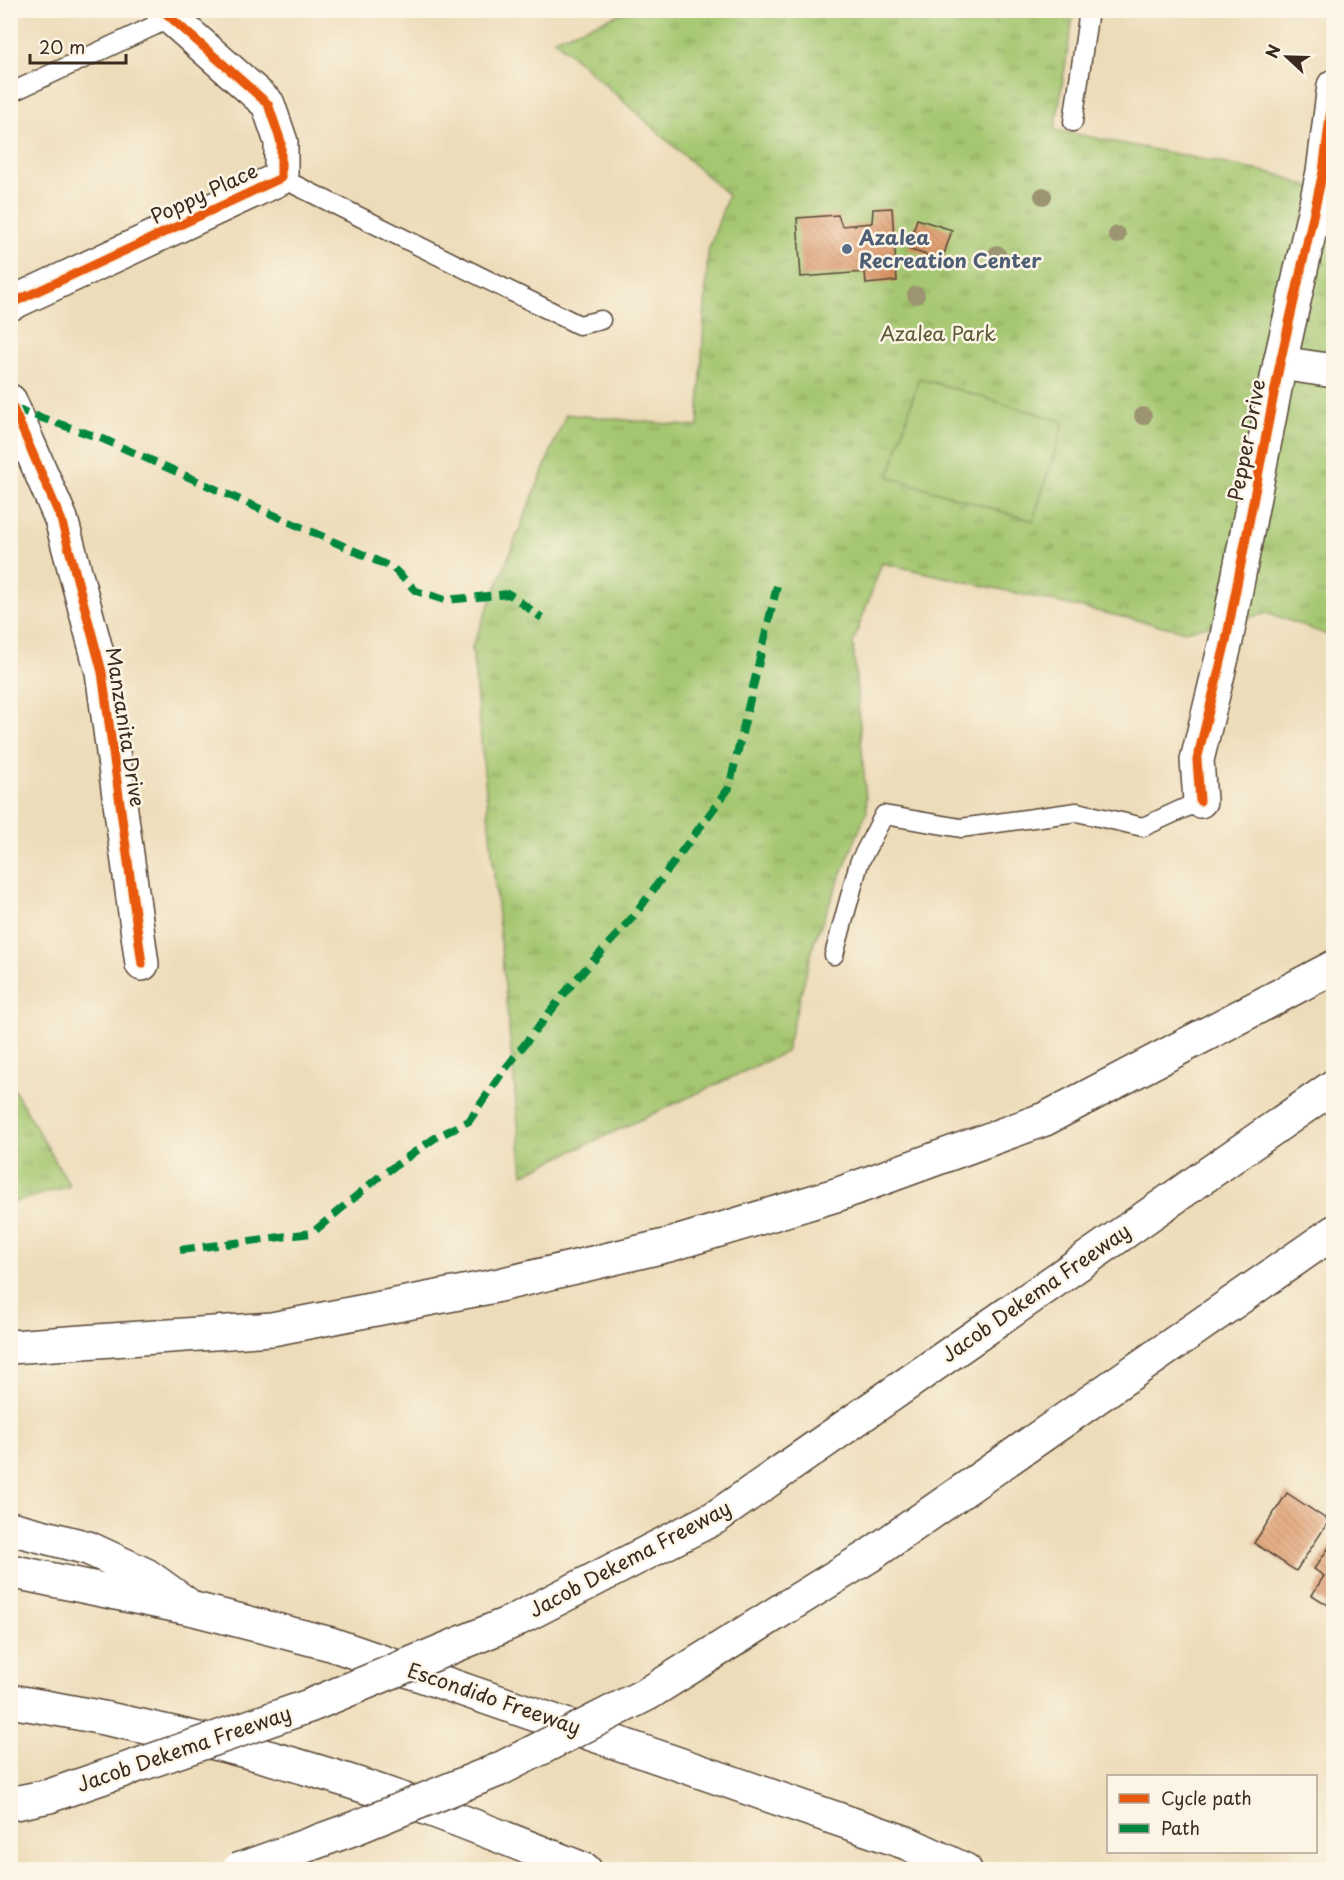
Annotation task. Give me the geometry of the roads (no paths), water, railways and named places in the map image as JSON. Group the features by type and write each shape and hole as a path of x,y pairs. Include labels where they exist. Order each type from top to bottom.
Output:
{"main road":[{"name":"Poppy Place","path":"10,304 281,178 281,142 268,104 167,14"},
{"name":"Pepper Drive","path":"1200,801 1197,760 1226,641 1280,363 1323,172 1334,86"},
{"path":"1280,363 1334,371"},
{"name":"Manzanita Drive","path":"10,401 61,519 102,672 142,964"},
{"path":"10,1347 272,1329 495,1286 669,1245 839,1194 1045,1119 1334,967"},
{"name":"Jacob Dekema Freeway","path":"10,1804 49,1796 309,1706 512,1622 716,1517 1334,1086"},
{"path":"238,1869 355,1828 498,1770 649,1694 869,1556 1334,1232"},
{"path":"10,1528 88,1548 146,1575 194,1609"},
{"name":"Escondido Freeway","path":"10,1571 194,1609 331,1644 907,1843 965,1869"},
{"path":"10,1701 99,1716 316,1771 486,1831 585,1869"}],"lane":[{"path":"1073,122 1089,10"},
{"path":"10,93 167,14"},
{"path":"281,178 579,325 600,320"},
{"path":"834,955 859,863 884,815 961,828 1077,812 1143,827 1200,801"}],"place":[{"name":"Azalea Recreation Center","path":"847,249"}],"park label":[{"name":"Azalea Park","path":"938,334"}]}
